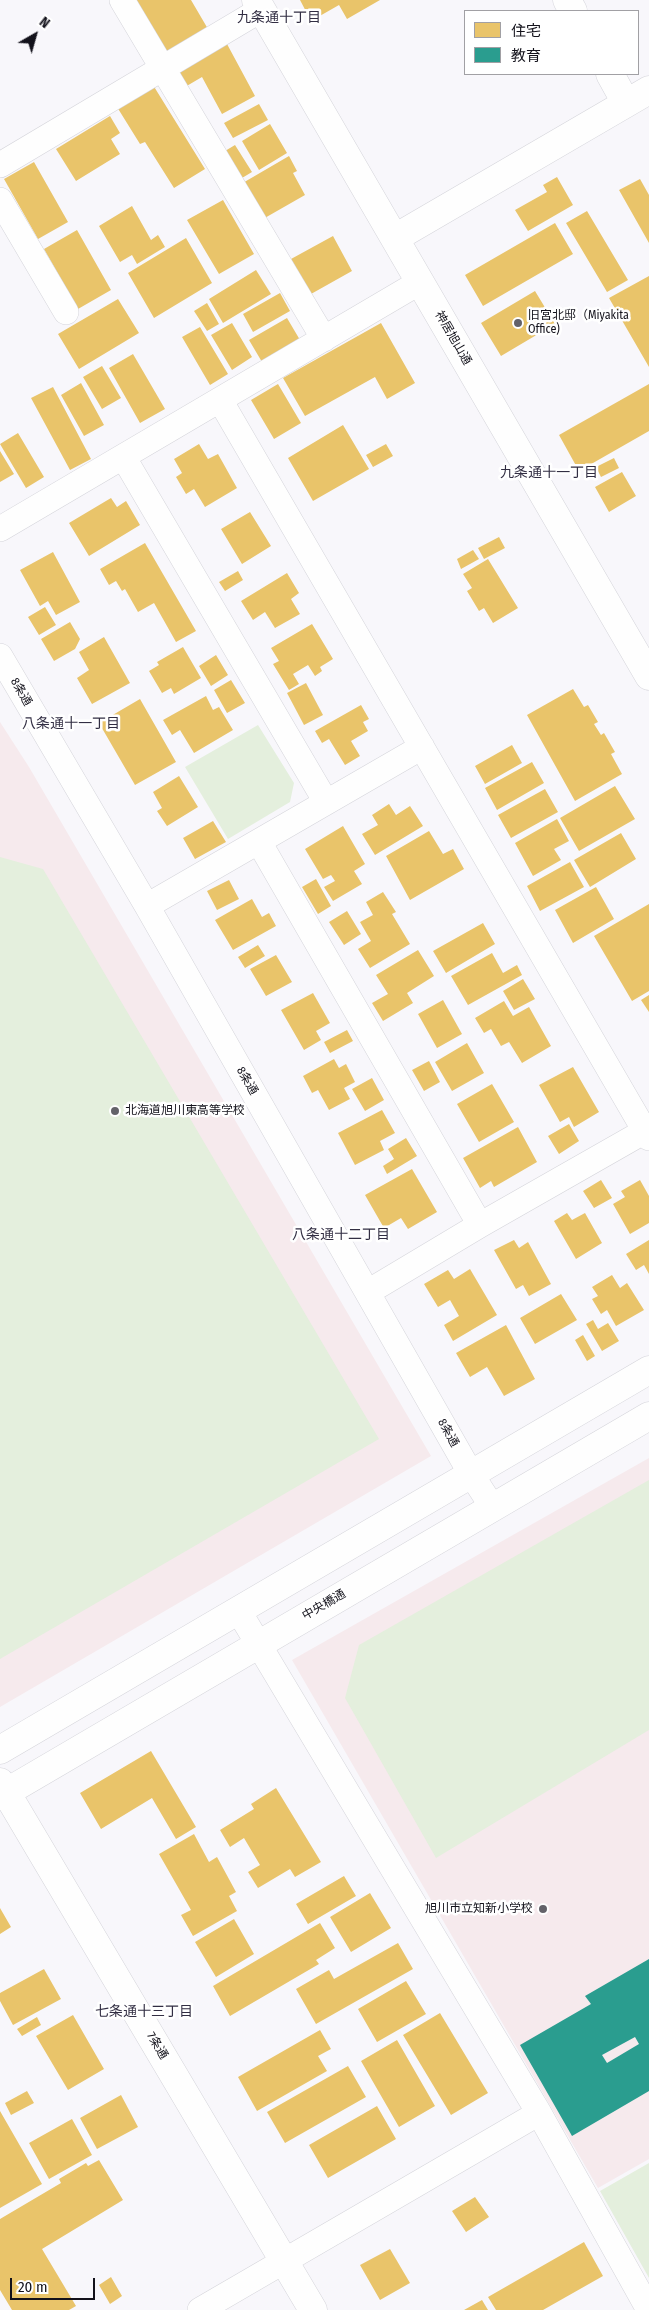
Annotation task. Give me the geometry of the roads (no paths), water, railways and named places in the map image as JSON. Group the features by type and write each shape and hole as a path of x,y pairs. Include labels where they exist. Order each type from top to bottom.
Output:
{"street":[{"path":"122,0 324,339"},
{"path":"0,165 162,69 259,5"},
{"name":"神居旭山通","path":"259,5 649,676"},
{"path":"395,238 638,97 611,75"},
{"path":"0,200 66,312"},
{"path":"0,529 124,458 420,282"},
{"path":"220,400 647,1135 480,1225 368,1292"},
{"path":"124,458 326,802"},
{"name":"8条通","path":"0,656 147,906 471,1474 493,1508"},
{"path":"147,906 422,747"},
{"path":"260,842 480,1225"},
{"path":"0,1750 649,1370"},
{"name":"中央橋通","path":"2,1790 258,1644 649,1416"},
{"path":"238,1610 538,2113 649,2310"},
{"name":"7条通","path":"2,1790 286,2260 313,2310"},
{"path":"200,2310 538,2113"}],"place":[{"name":"旧宮北邸（Miyakita Office)","path":"518,323"},
{"name":"北海道旭川東高等学校","path":"115,1111"},
{"name":"旭川市立知新小学校","path":"543,1909"}],"district":[{"name":"九条通十丁目","path":"279,18"},
{"name":"九条通十一丁目","path":"549,473"},
{"name":"八条通十一丁目","path":"71,724"},
{"name":"八条通十二丁目","path":"341,1235"},
{"name":"七条通十三丁目","path":"144,2012"}]}
